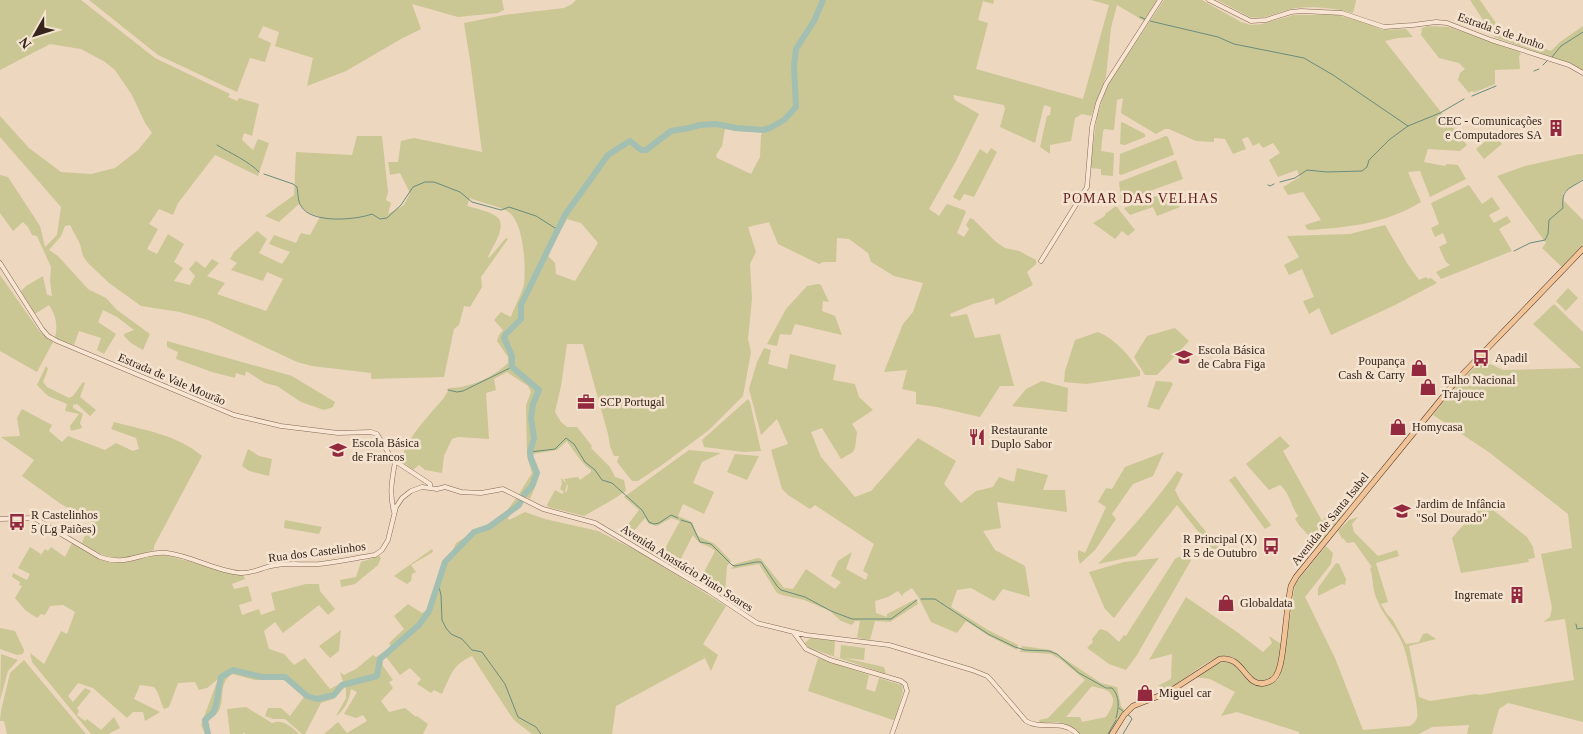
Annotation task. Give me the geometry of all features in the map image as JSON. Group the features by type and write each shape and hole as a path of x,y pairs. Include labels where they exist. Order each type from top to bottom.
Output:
{"main road":[{"name":"Avenida de Santa Isabel","path":"1112,734 1127,711 1133,706 1169,692 1220,659 1233,660 1249,678 1257,683 1266,683 1275,678 1280,664 1290,591 1294,581 1438,402 1583,248"}],"street":[{"path":"1040,261 1087,187 1092,128 1098,103 1106,84 1160,0"},
{"name":"Estrada 5 de Junho","path":"1209,0 1253,21 1266,20 1291,12 1301,11 1342,13 1384,27 1436,22 1447,23 1491,40 1568,65 1583,73"},
{"name":"Estrada de Vale Mourão","path":"0,263 42,329 48,336 57,341 234,415 282,426 338,433 371,432 379,436 386,452 395,462"},
{"path":"394,512 390,491 395,462"},
{"name":"Avenida Anastácio Pinto Soares","path":"395,462 437,489 446,487 461,492 481,493 503,489 547,510 597,524 753,621 803,636 889,644 972,670 987,676 1026,721 1033,724 1064,725 1071,728 1077,734"},
{"name":"Rua dos Castelinhos","path":"0,519 34,518 100,557 110,560 125,561 158,553 168,553 227,571 249,573 275,565 317,564 375,554 382,550 388,540 394,512 398,503 407,493 430,486"},
{"path":"794,633 806,649 830,660 901,681 905,684 907,689 892,734"},
{"path":"799,641 803,636"},
{"path":"803,636 803,643 806,649"}],"shaded area":[{"path":"0,0 81,0 155,58 230,94 228,97 237,101 239,98 259,104 252,136 244,133 242,140 253,150 258,139 269,143 258,176 215,155 178,203 173,215 159,209 149,224 158,229 147,249 157,254 168,234 184,244 174,262 183,268 174,281 190,285 195,276 189,269 196,261 205,268 212,259 219,263 207,276 225,283 217,294 266,311 283,279 267,272 263,281 231,270 237,263 230,259 234,252 257,231 267,239 259,253 282,264 290,252 269,244 274,235 296,243 301,233 310,235 320,217 307,212 299,204 279,222 265,216 294,195 296,152 352,155 357,136 382,136 388,192 386,200 391,203 388,214 404,205 410,193 400,173 390,175 388,162 398,162 401,141 414,138 482,152 464,23 504,15 564,8 576,0 994,0 993,4 983,1 978,20 988,23 976,69 1083,99 1109,5 1091,0 1157,0 1144,21 1117,5 1111,28 1106,77 1092,114 1091,116 1082,114 1075,118 1071,141 1050,145 1050,154 1040,147 1051,107 1044,105 1035,143 1000,127 1005,109 1004,105 953,95 955,100 979,114 956,161 929,209 939,216 947,204 964,210 966,212 957,233 964,237 969,229 966,225 970,218 973,219 996,242 1005,248 1019,251 1036,260 1036,264 1027,272 1033,285 995,305 994,298 973,304 950,314 951,317 967,314 975,338 1000,334 1014,386 1000,386 980,417 916,404 916,392 902,389 907,370 884,372 903,324 913,312 923,283 894,276 871,262 868,253 849,239 837,238 836,262 823,262 819,264 778,244 769,222 748,227 756,252 750,264 752,299 748,339 751,352 743,396 709,430 638,481 632,481 617,462 619,456 614,456 583,344 567,344 555,412 561,422 567,427 577,427 592,446 591,448 610,467 615,477 624,480 626,491 584,516 548,507 547,505 555,490 562,494 564,492 560,489 562,484 561,478 567,484 564,479 578,477 580,480 591,472 567,441 557,450 533,454 538,468 536,485 530,499 519,494 532,473 527,456 526,405 531,392 528,386 507,372 494,379 496,390 486,393 489,439 458,437 452,439 444,456 442,473 425,470 419,465 413,470 401,461 412,436 443,399 449,388 457,388 481,381 496,373 508,363 508,357 497,341 503,330 494,320 501,312 511,317 524,287 525,267 523,244 517,224 513,216 507,211 470,198 467,206 491,213 500,221 500,231 488,257 506,238 508,239 481,277 482,287 470,307 464,306 459,325 454,329 444,377 371,379 371,373 312,366 297,362 208,320 180,312 141,306 109,283 88,263 83,256 80,244 70,225 65,226 61,236 49,250 58,256 88,289 106,298 117,310 150,334 143,350 124,336 124,334 134,330 117,317 103,310 98,322 116,334 104,354 97,350 101,338 79,331 74,345 55,338 56,320 49,305 35,314 21,291 43,276 47,295 52,296 51,267 37,236 32,235 23,222 13,231 0,213 0,175 8,177 40,226 45,247 57,235 61,207 0,137 0,116 29,148 61,172 91,174 115,168 138,150 152,133 145,123 132,95 115,70 105,62 81,49 50,44 0,70","holes":["725,129 763,132 761,135 760,157 751,174 717,158 716,155 722,146","567,219 581,223 598,243 575,281 556,274 555,263 547,255"]},
{"path":"89,0 502,0 504,10 498,13 458,17 412,4 421,29 346,71 307,86 313,58 275,46 279,32 263,26 258,37 271,43 265,62 250,58 237,92 158,55"},
{"path":"1164,0 1202,0 1241,22 1251,25 1262,24 1294,15 1337,15 1358,20 1383,30 1406,29 1413,37 1385,41 1467,145 1460,151 1428,149 1424,162 1445,166 1447,164 1458,165 1466,179 1430,197 1420,171 1408,172 1421,202 1380,220 1309,230 1305,225 1321,220 1303,192 1288,195 1283,187 1300,177 1297,170 1278,177 1269,160 1280,153 1273,143 1263,148 1259,143 1253,146 1248,137 1242,139 1246,149 1233,154 1225,139 1214,138 1214,142 1196,141 1169,129 1156,134 1121,113 1123,98 1117,100 1114,130 1104,129 1103,132 1101,151 1114,153 1113,176 1101,175 1101,169 1090,168 1097,116 1107,86"},
{"path":"1217,0 1356,1 1353,13 1331,8 1306,7 1255,18"},
{"path":"1470,0 1480,0 1502,32 1551,51 1560,42 1583,26 1583,70 1494,37"},
{"path":"1428,26 1449,27 1519,52 1521,54 1519,56 1520,69 1495,70 1495,84 1469,93 1458,80 1460,73 1465,69 1459,63 1439,58 1421,35 1422,28"},
{"path":"1122,122 1145,134 1145,137 1125,145 1120,144"},
{"path":"1494,134 1502,144 1484,159 1476,149"},
{"path":"1166,136 1168,137 1173,155 1121,175 1119,174 1120,154"},
{"path":"991,148 997,152 974,197 964,194 960,201 953,197 980,149 987,154"},
{"path":"1583,154 1583,179 1563,193 1564,201 1583,220 1583,245 1563,268 1542,248 1546,243 1497,176 1525,166"},
{"path":"1176,160 1183,179 1121,200 1119,182"},
{"path":"1469,185 1482,204 1492,197 1500,209 1489,215 1494,223 1507,216 1511,222 1499,229 1512,251 1441,279 1436,272 1450,265 1446,262 1439,247 1447,243 1443,233 1435,237 1431,228 1439,224 1431,203"},
{"path":"1173,190 1180,207 1157,216 1153,207 1130,215 1124,208"},
{"path":"1116,206 1135,230 1128,236 1122,231 1115,239 1093,223 1105,216"},
{"path":"1385,225 1419,280 1426,277 1428,279 1431,278 1437,283 1331,335 1319,308 1309,314 1303,301 1314,297 1302,269 1289,275 1284,265 1299,257 1287,236 1350,234"},
{"path":"0,275 40,332 53,342 37,372 0,351"},
{"path":"821,285 829,302 823,301 822,311 835,316 842,335 795,324 791,335 780,334 777,346 767,344 786,309 807,286"},
{"path":"1568,288 1578,298 1566,311 1556,301"},
{"path":"1554,304 1583,332 1583,722 1508,703 1499,709 1492,734 1467,734 1469,725 1432,727 1419,734 1299,734 1299,732 1237,712 1221,716 1235,692 1210,679 1195,677 1214,665 1228,662 1234,665 1248,681 1255,685 1265,686 1278,680 1295,584 1326,546 1333,553 1331,564 1305,597 1335,658 1363,730 1410,726 1416,720 1417,705 1405,650 1398,634 1376,598 1370,568 1372,567 1354,542 1347,543 1342,539 1338,531 1349,520 1358,517 1352,524 1354,532 1378,556 1397,550 1399,556 1376,563 1388,602 1381,604 1406,644 1419,642 1423,634 1427,633 1436,639 1409,646 1419,697 1430,701 1574,680 1565,619 1543,622 1550,617 1552,608 1541,554 1572,548 1568,514 1490,453 1433,415 1458,384 1482,360 1503,370 1581,368 1533,324"},
{"path":"1175,328 1189,341 1157,375 1145,375 1134,357 1147,336"},
{"path":"1098,332 1122,348 1140,371 1140,376 1086,384 1064,382 1065,371 1075,340"},
{"path":"167,341 292,376 335,402 333,407 324,410 301,402 277,386 265,383 246,371 245,376 236,373 235,378 176,359 178,352 167,347"},
{"path":"764,348 771,350 768,364 787,369 790,354 836,365 833,380 855,384 859,397 873,410 852,424 857,432 855,448 853,452 841,459 822,428 811,432 821,457 855,497 871,491 918,438 956,461 944,484 961,503 976,491 993,487 999,477 1014,482 1017,468 1048,475 1043,490 1065,490 1067,512 997,502 1001,528 983,531 995,550 1025,566 1030,597 1003,589 994,601 971,588 957,590 951,607 988,630 1018,645 1017,650 989,636 966,621 957,633 931,622 912,588 902,596 898,591 888,597 875,601 876,613 887,617 887,614 916,599 918,604 890,622 875,621 870,640 857,638 860,621 855,621 852,625 841,621 830,611 804,600 777,593 759,564 731,569 735,564 758,558 761,559 784,588 793,589 806,569 835,589 841,582 831,576 838,561 852,552 846,569 866,580 868,574 863,571 874,544 815,505 810,509 782,489 771,450 788,444 777,419 761,435 749,389 757,362"},
{"path":"46,366 48,369 43,382 47,387 69,398 73,396 83,382 85,383 80,397 96,410 90,416 77,404 73,405 73,408 83,414 80,423 82,428 71,431 70,426 79,414 65,411 67,404 48,396 37,385"},
{"path":"1042,381 1068,388 1067,412 1012,406 1026,389"},
{"path":"1156,381 1171,382 1173,384 1159,410 1147,407"},
{"path":"748,399 761,451 744,452 704,447 702,440"},
{"path":"22,409 52,425 49,431 62,442 68,436 105,450 116,443 133,451 139,449 136,438 111,429 114,422 172,438 202,456 154,546 154,550 133,556 116,558 101,554 82,543 91,520 61,504 22,476 34,460 1,437 20,436 17,418"},
{"path":"1280,436 1290,446 1283,451 1322,521 1340,502 1346,508 1345,512 1318,546 1295,519 1298,516 1283,488 1280,485 1269,490 1246,464"},
{"path":"248,449 259,456 272,459 269,476 249,471 242,466"},
{"path":"689,450 721,453 702,462 693,483 714,492 704,514 683,504 678,516 692,522 698,536 715,544 731,561 727,566 725,594 722,597 699,582 715,551 699,542 693,535 676,568 646,551 647,548 662,554 680,521 671,518 657,526 649,524 645,518 628,538 620,535 639,510 624,497"},
{"path":"1164,452 1153,476 1133,484 1112,514 1116,519 1095,550 1080,564 1078,550 1085,553 1106,507 1098,502 1106,488 1112,489 1125,467"},
{"path":"735,454 759,456 747,480 727,472"},
{"path":"1177,471 1183,474 1175,490 1180,500 1220,549 1212,549 1177,505 1136,556 1098,564 1139,519"},
{"path":"1235,476 1271,525 1265,529 1229,480"},
{"path":"517,497 523,501 508,518 509,520 525,512 545,519 598,531 641,553 726,606 703,644 718,655 711,671 705,658 616,706 612,734 532,734 514,720 472,656 456,667 442,694 434,690 431,693 417,684 421,679 410,668 400,675 386,657 382,660 383,666 393,680 389,682 393,688 381,701 389,712 405,708 428,724 423,734 324,734 338,722 347,733 367,721 363,715 356,718 344,714 357,692 351,689 346,704 336,716 346,698 345,687 333,699 321,703 305,734 302,734 285,719 273,719 265,716 268,708 281,708 290,716 304,697 287,681 255,680 232,674 223,686 219,711 206,723 209,734 205,734 201,725 218,679 207,688 199,690 195,682 178,683 169,707 164,709 158,692 154,687 140,685 134,699 160,712 145,721 143,712 133,712 127,718 93,688 78,683 68,696 73,702 85,688 91,691 77,708 79,711 77,715 85,721 87,719 101,730 114,717 120,728 108,734 91,734 32,662 30,653 44,664 61,631 67,634 75,612 63,605 50,606 45,615 41,614 37,618 25,610 15,598 22,586 19,585 20,582 12,577 13,573 27,580 30,574 18,568 30,547 41,554 39,558 45,549 48,551 51,547 65,557 72,543 98,558 111,562 118,563 153,556 168,556 243,575 245,579 232,584 234,589 248,586 252,601 239,605 242,615 259,609 261,615 275,610 271,593 306,584 319,584 320,591 335,609 328,615 319,605 283,633 275,622 264,631 269,649 284,654 294,665 305,658 330,689 343,682 340,672 344,675 356,669 373,655 376,657 391,647 389,643 404,629 394,616 408,604 422,613 427,610 443,564 441,563 453,550 456,543 497,520 506,512"},
{"path":"1483,502 1527,537 1533,547 1535,558 1528,559 1529,562 1461,573 1452,538"},
{"path":"285,520 322,527 319,534 284,528"},
{"path":"432,549 433,552 411,565 416,572 412,574 411,581 407,584 394,576"},
{"path":"1194,555 1137,655 1126,670 1109,664 1087,648 1093,642 1092,639 1100,629 1107,631 1119,642 1124,635 1126,636 1175,559"},
{"path":"379,556 381,558 378,565 355,584 341,587 340,580 356,577 361,562"},
{"path":"1159,558 1114,618 1105,609 1089,572 1124,562"},
{"path":"1336,563 1339,564 1346,579 1345,585 1342,584 1318,596 1318,588"},
{"path":"1186,597 1263,652 1272,643 1269,636 1281,644 1278,666 1274,675 1265,681 1259,681 1249,674 1235,659 1230,656 1224,656 1210,661 1164,692 1158,686 1171,679 1172,654 1149,660"},
{"path":"0,628 15,631 24,650 23,654 17,655 0,649"},
{"path":"341,630 339,651 330,658 319,646"},
{"path":"810,638 835,641 834,656 840,658 841,645 865,648 864,660 844,658 884,667 886,674 809,648 805,643"},
{"path":"1022,646 1051,650 1101,683 1117,687 1121,706 1124,710 1110,734 1079,734 1066,724 1040,723 1039,720 1048,718 1085,680 1051,654 1020,652","holes":["1092,686 1106,690 1113,697 1113,704 1106,717 1082,722 1080,717 1066,717"]},
{"path":"1,654 18,660 8,671 0,700"},
{"path":"818,658 869,675 866,689 875,692 879,678 902,685 903,692 895,719 893,720 808,691"},
{"path":"24,660 86,734 7,734 4,721 0,721 1,711 10,673"},
{"path":"246,707 272,723 280,722 287,724 299,734 245,734 244,732 243,734 230,734 227,709"}],"waterway":[{"path":"508,332 521,319 521,305 565,215 608,155 630,141 641,150 646,150 671,131 700,125 716,124 763,130 784,120 796,107 794,66 796,49 814,21 823,0"},
{"path":"1140,17 1145,19"},
{"path":"1150,21 1218,37 1234,44 1304,58 1333,75 1408,126"},
{"path":"1552,57 1561,46 1583,32"},
{"path":"1543,65 1547,61"},
{"path":"1534,71 1539,69"},
{"path":"1472,96 1496,86"},
{"path":"1280,182 1295,178 1307,170 1327,172 1362,171 1367,167 1369,160 1389,140 1408,126 1440,113 1464,99"},
{"path":"217,145 245,161 259,172"},
{"path":"264,174 293,184 297,187 301,206 306,212 324,218 345,219 372,214 380,219 387,218 401,205 413,187 425,182 434,182 460,192 472,202 501,210 509,207 536,216 555,228 559,228"},
{"path":"1514,251 1530,243 1545,240 1548,234 1549,220 1563,208 1565,193 1583,180"},
{"path":"1268,185 1274,184"},
{"path":"208,734 205,720 213,713 216,705 221,677 233,670 262,677 285,677 307,696 317,699 334,695 342,685 377,676 380,659 419,625 429,611 445,562 474,532 489,527 519,505 524,495 532,486 537,473 530,452 534,438 531,418 533,404 539,390 512,367 512,356 504,338 506,334"},
{"path":"448,390 463,391 512,367"},
{"path":"530,452 555,449 566,438 574,444 585,462 595,470 602,480 612,483 621,491 642,510 649,522 659,523 671,515 678,518"},
{"path":"681,520 691,523 700,542 711,544 732,565 761,562 781,590 805,597 831,611 852,619 891,619 917,600"},
{"path":"438,583 441,595 442,620 446,628 451,634 462,639 472,650 482,652 505,684 518,717 536,727 541,734"},
{"path":"921,599 935,599 988,634 1015,647 1025,650 1049,651 1057,654 1079,673 1106,688"},
{"path":"1576,624 1577,629 1583,628"},
{"path":"1107,688 1112,688 1118,698 1116,718"},
{"path":"1119,708 1124,712"},
{"path":"1123,734 1132,719 1128,715"},
{"path":"1108,734 1116,720"}],"place":[{"name":"CEC - Comunicações e Computadores SA","path":"1556,128"},
{"name":"Escola Básica de Cabra Figa","path":"1184,357"},
{"name":"Apadil","path":"1481,358"},
{"name":"Poupança Cash & Carry","path":"1419,368"},
{"name":"Talho Nacional Trajouce","path":"1428,387"},
{"name":"SCP Portugal","path":"586,402"},
{"name":"Homycasa","path":"1398,427"},
{"name":"Restaurante Duplo Sabor","path":"977,437"},
{"name":"Escola Básica de Francos","path":"338,450"},
{"name":"Jardim de Infância \"Sol Dourado\"","path":"1402,511"},
{"name":"R Castelinhos 5 (Lg Paiões)","path":"17,522"},
{"name":"R Principal (X) R 5 de Outubro","path":"1271,546"},
{"name":"Ingremate","path":"1517,595"},
{"name":"Globaldata","path":"1226,603"},
{"name":"Miguel car","path":"1145,693"}],"district":[{"name":"POMAR DAS VELHAS","path":"1141,198"}]}
